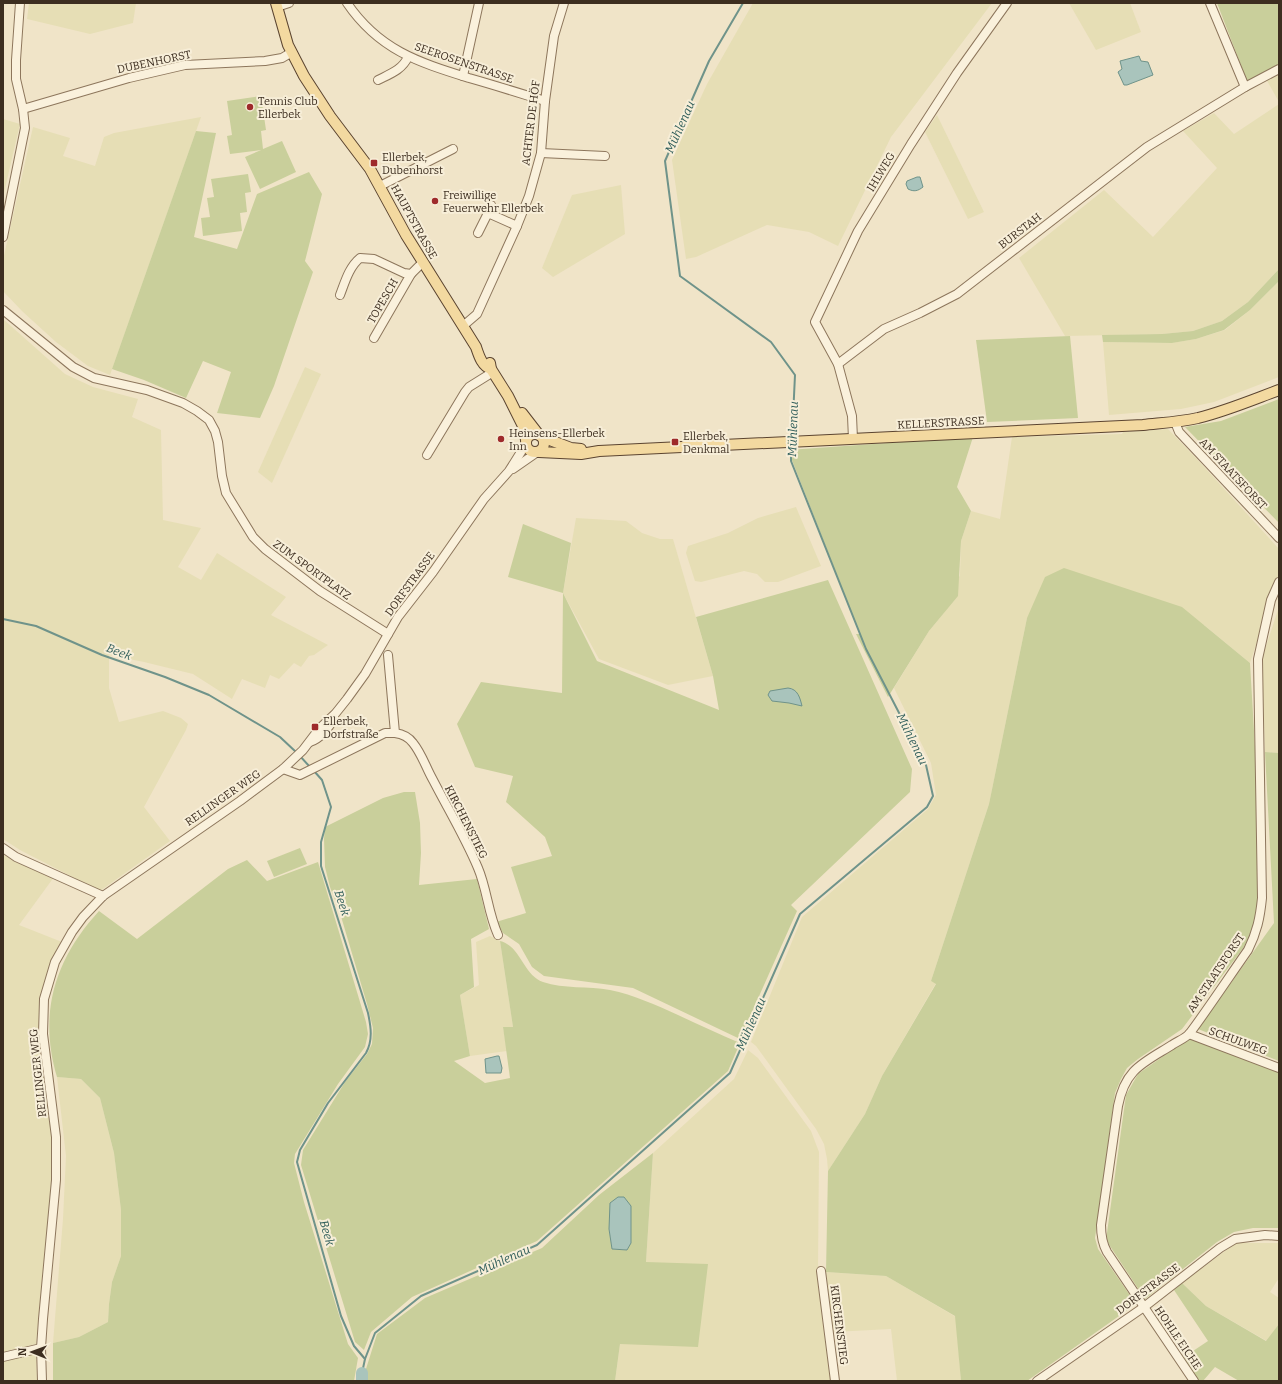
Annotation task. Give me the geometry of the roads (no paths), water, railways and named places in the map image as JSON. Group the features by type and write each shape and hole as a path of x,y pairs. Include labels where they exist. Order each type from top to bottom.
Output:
{"main road":[{"name":"HAUPTSTRASSE","path":"276,5 292,52 310,86 330,116 370,169 422,263 476,347 483,352 488,359 492,371 508,396 524,428 526,442"},
{"name":"KELLERSTRASSE","path":"538,452 580,454 599,451 1129,426 1174,422 1197,418 1223,411 1279,390"},
{"name":"HAUPTSTRASSE","path":"508,396 541,436"},
{"path":"530,435 541,436 544,446 538,452 528,450 526,442 530,435"},
{"name":"KELLERSTRASSE","path":"541,436 571,448 599,451"}],"street":[{"path":"3,237 24,128 23,109 16,73 20,3"},
{"path":"276,5 289,3"},
{"name":"SEEROSENSTRASSE","path":"347,3 356,17 379,39 408,57 434,67 544,101"},
{"path":"463,76 479,3"},
{"name":"ACHTER DE HÖF","path":"463,326 477,314 529,196 541,153 544,101 554,36 564,3"},
{"name":"IHLWEG","path":"838,364 815,322 858,230 944,92 1007,3"},
{"path":"1210,3 1245,87"},
{"name":"DUBENHORST","path":"23,109 129,78 185,65 265,61 282,58 292,52"},
{"path":"378,80 405,64 408,57"},
{"name":"BURSTAH","path":"838,364 884,329 958,294 1147,147 1245,87 1279,69"},
{"path":"380,186 453,149"},
{"path":"541,153 605,156"},
{"path":"478,233 491,205"},
{"path":"488,213 517,226"},
{"name":"TOPESCH","path":"340,295 354,263 360,258 374,259 404,273 411,274"},
{"name":"TOPESCH","path":"374,338 411,274 422,263"},
{"name":"ZUM SPORTPLATZ","path":"3,310 73,368 94,378 147,390 183,403 197,410 209,420 215,431 218,442 222,476 226,493 253,537 265,549 314,587 388,634"},
{"path":"838,364 852,416 853,439"},
{"path":"427,455 465,392 492,371"},
{"name":"AM STAATSFORST","path":"1174,422 1179,432 1279,538"},
{"name":"DORFSTRASSE","path":"295,759 304,750 318,729 335,714 365,674 398,617 484,499 509,471 526,442"},
{"name":"DORFSTRASSE","path":"509,471 538,452"},
{"name":"AM STAATSFORST","path":"1144,1307 1102,1244 1101,1234 1119,1100 1125,1082 1141,1064 1189,1034 1248,950 1256,935 1260,918 1262,898 1258,659 1271,600 1279,582"},
{"path":"283,769 300,775 384,734 394,733 388,655"},
{"name":"KIRCHENSTIEG","path":"394,733 403,734 412,741 456,821 478,869 492,922 498,935"},
{"name":"RELLINGER WEG","path":"42,1381 41,1348 56,1180 56,1137 43,1034 44,999 55,962 72,932 102,896 240,801 295,759"},
{"path":"3,848 16,857 102,896"},
{"name":"SCHULWEG","path":"1189,1034 1279,1068"},
{"name":"DORFSTRASSE","path":"1038,1381 1144,1307 1220,1248 1235,1239 1265,1235 1279,1236"},
{"name":"KIRCHENSTIEG","path":"821,1271 834,1381"},
{"name":"HOHLE EICHE","path":"1144,1307 1194,1381"},
{"path":"3,1357 41,1348"}],"water":[{"path":"1139,56 1141,61 1148,62 1153,75 1124,85 1118,72 1122,69 1120,61"},
{"path":"920,177 923,187 916,191 908,189 906,184 907,181"},
{"path":"788,688 796,692 802,706 772,701 768,695 770,691"},
{"path":"499,1056 502,1068 501,1073 486,1073 485,1059"},
{"path":"618,1197 624,1197 631,1206 631,1243 627,1250 612,1249 609,1229 610,1203"}],"waterway":[{"name":"Mühlenau","path":"743,3 709,61 665,161 680,276 771,342 795,375 792,438"},
{"name":"Mühlenau","path":"362,1373 365,1359 375,1333 421,1296 537,1245 730,1073 800,914 927,807 933,796 926,765 866,649 791,461 791,444"},
{"name":"Beek","path":"3,619 36,626 102,655 165,677 209,695 280,737 296,752"},
{"name":"Beek","path":"299,755 310,767"},
{"name":"Beek","path":"314,771 322,780 331,807 321,842 321,866 368,1013 371,1033 370,1043 366,1053 328,1103 300,1150 297,1162 341,1316 354,1346 365,1359"},
{"name":"Mühlenau","path":"362,1373 362,1381"}],"place":[{"name":"Tennis Club Ellerbek","path":"250,107"},
{"name":"Ellerbek, Dubenhorst","path":"374,163"},
{"name":"Freiwillige Feuerwehr Ellerbek","path":"435,201"},
{"name":"Heinsens-Ellerbek Inn","path":"501,439"},
{"name":"Ellerbek, Denkmal","path":"675,442"},
{"name":"Ellerbek, Dorfstraße","path":"315,727"}]}
